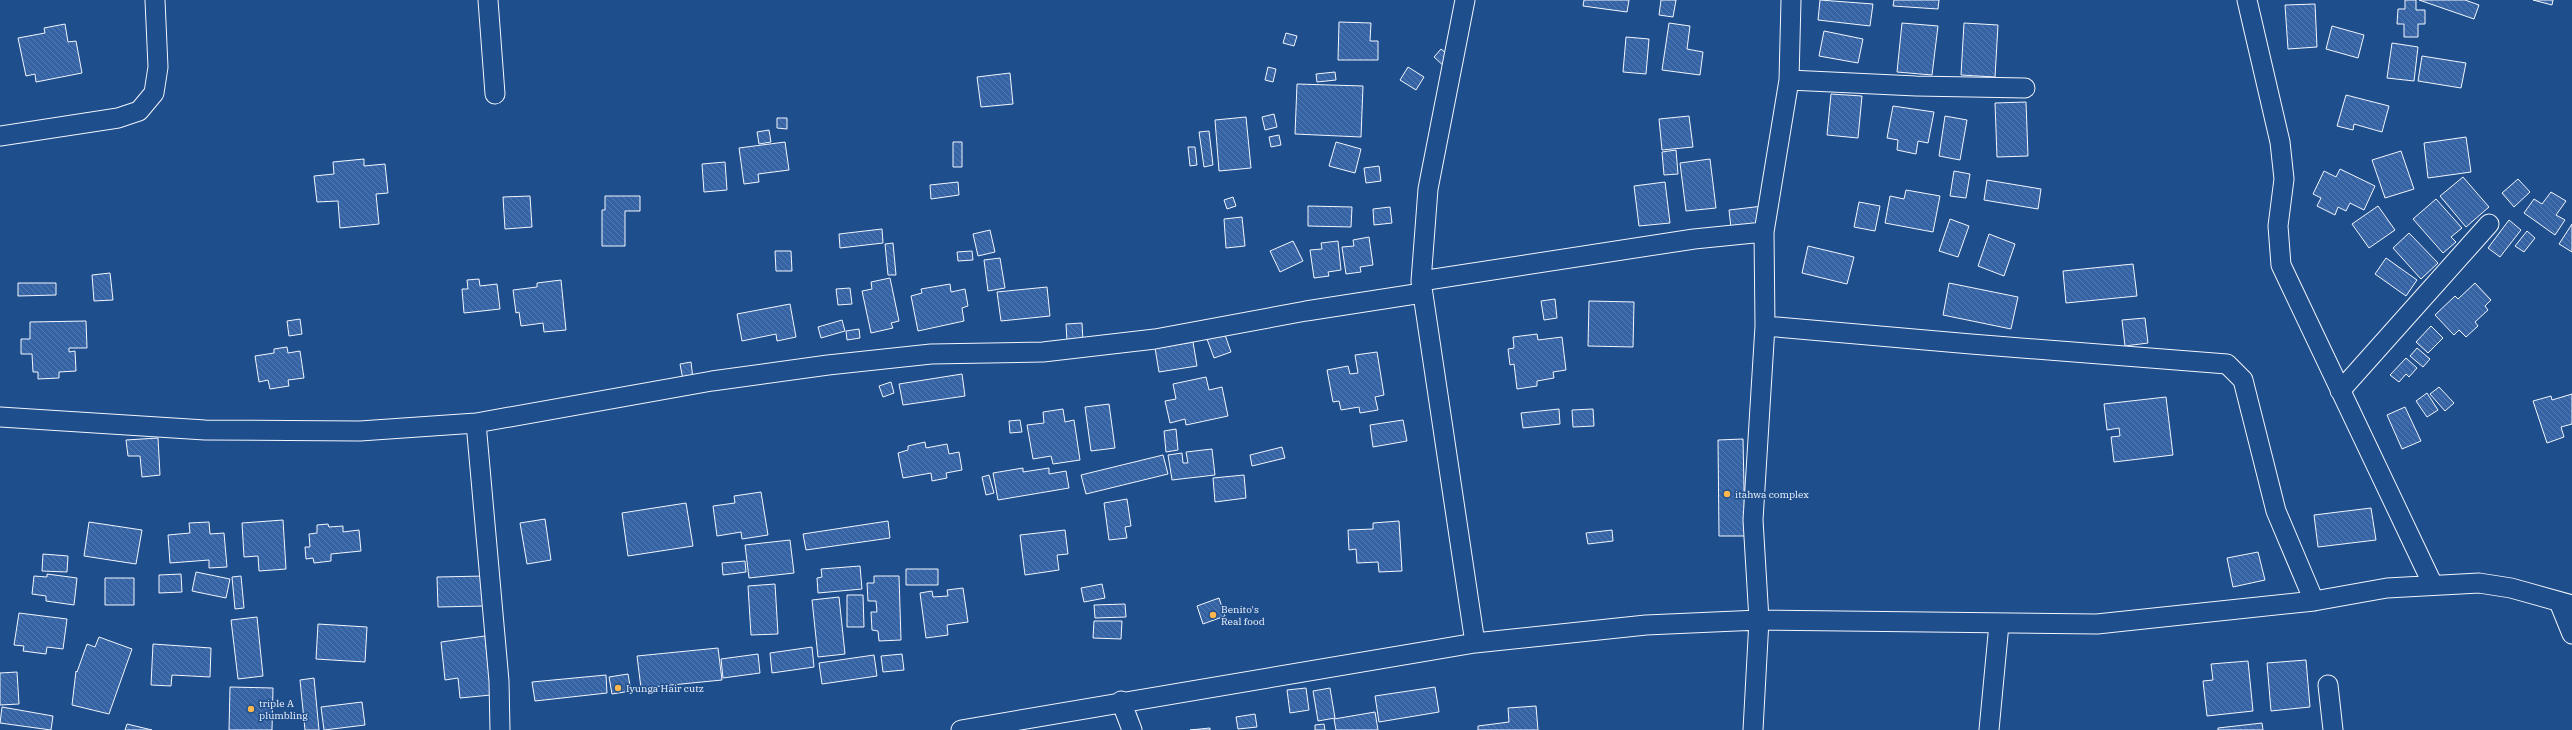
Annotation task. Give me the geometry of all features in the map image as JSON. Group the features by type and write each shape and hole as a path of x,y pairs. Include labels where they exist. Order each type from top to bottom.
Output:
{"street":[{"path":"0,136 118,118 139,111 154,93 158,67 155,0"},
{"path":"488,0 495,94"},
{"path":"1465,0 1428,189 1421,287 1475,643"},
{"path":"1753,730 1758,620 1753,520 1765,326 1764,232 1789,80 1791,0"},
{"path":"2247,0 2280,142 2284,179 2278,226 2280,264 2433,585"},
{"path":"1789,80 1916,86 2025,88"},
{"path":"2340,390 2489,224"},
{"path":"0,417 212,430 360,431 476,423 704,382 828,364 931,354 1043,352 1155,339 1306,311 1421,287 1694,239 1764,232"},
{"path":"1765,326 2227,364 2244,380 2276,511 2314,601"},
{"path":"476,423 499,681 500,730"},
{"path":"961,730 1121,701 1475,643 1646,625 1758,620 2097,624 2314,601 2387,588 2479,583 2511,588 2565,603 2572,634"},
{"path":"1989,730 1999,624"},
{"path":"2328,685 2332,730"},
{"path":"1121,701 1132,730"}],"building":[{"path":"1584,0 1629,0 1627,12 1583,6"},
{"path":"1661,0 1676,0 1673,17 1659,15"},
{"path":"1820,0 1873,4 1870,26 1818,20"},
{"path":"1894,0 1939,0 1938,9 1893,6"},
{"path":"2405,0 2416,0 2416,10 2425,10 2425,24 2418,24 2418,37 2404,37 2404,24 2397,24 2398,9 2405,9"},
{"path":"2419,0 2465,0 2479,5 2474,19"},
{"path":"2533,0 2553,0 2552,5"},
{"path":"2315,4 2317,47 2288,49 2285,5"},
{"path":"1339,22 1371,23 1370,41 1378,41 1378,60 1338,60"},
{"path":"1669,23 1690,26 1687,49 1703,52 1700,75 1662,70"},
{"path":"1902,23 1938,26 1932,75 1897,72"},
{"path":"1964,23 1998,25 1995,77 1961,75"},
{"path":"65,24 68,42 76,41 82,73 36,82 35,74 26,76 18,38 45,33 44,28"},
{"path":"2332,26 2364,35 2358,58 2326,49"},
{"path":"1824,31 1863,39 1858,63 1819,56"},
{"path":"1286,33 1297,36 1294,46 1283,43"},
{"path":"1626,37 1649,39 1646,74 1623,72"},
{"path":"2392,43 2418,47 2414,81 2387,78"},
{"path":"1441,49 1453,59 1446,68 1434,57"},
{"path":"2422,56 2466,63 2461,88 2418,81"},
{"path":"1268,67 1276,69 1273,82 1265,80"},
{"path":"1408,67 1424,77 1416,90 1400,80"},
{"path":"1335,72 1336,80 1317,82 1316,74"},
{"path":"1010,73 1013,104 981,107 977,77"},
{"path":"1297,84 1363,86 1361,137 1295,134"},
{"path":"1831,94 1862,96 1858,138 1827,135"},
{"path":"2346,95 2389,106 2382,132 2354,124 2353,130 2337,126"},
{"path":"2026,102 2028,156 1997,157 1995,103"},
{"path":"1893,106 1934,112 1928,143 1918,141 1916,154 1897,150 1898,140 1887,138"},
{"path":"1274,114 1277,127 1265,130 1262,117"},
{"path":"1689,116 1693,147 1662,150 1659,119"},
{"path":"1945,116 1967,120 1960,160 1939,156"},
{"path":"1246,117 1251,168 1219,171 1215,120"},
{"path":"777,118 787,118 787,129 777,128"},
{"path":"769,130 771,142 759,144 757,132"},
{"path":"1209,131 1213,165 1204,167 1199,132"},
{"path":"1279,135 1281,145 1271,147 1269,137"},
{"path":"2466,137 2471,172 2428,178 2424,143"},
{"path":"785,142 789,170 758,174 759,182 744,184 739,148"},
{"path":"953,142 962,142 962,167 953,167"},
{"path":"1336,142 1361,149 1355,173 1329,166"},
{"path":"1188,147 1195,147 1197,165 1190,166"},
{"path":"1676,150 1678,174 1664,175 1662,152"},
{"path":"2401,151 2414,189 2385,198 2372,160"},
{"path":"364,159 364,166 385,164 388,193 376,194 379,224 340,228 338,201 317,202 314,176 334,174 333,162"},
{"path":"1710,159 1716,208 1686,211 1680,163"},
{"path":"725,162 727,190 704,192 702,164"},
{"path":"1379,166 1381,181 1366,183 1364,168"},
{"path":"2340,169 2375,186 2364,210 2350,203 2346,211 2338,207 2335,215 2317,206 2321,198 2313,194 2324,171 2336,177"},
{"path":"1954,171 1970,174 1966,198 1950,196"},
{"path":"2463,177 2489,207 2466,227 2440,196"},
{"path":"2518,179 2530,192 2514,207 2502,193"},
{"path":"1987,180 2041,189 2038,209 1984,200"},
{"path":"958,182 959,195 931,199 930,185"},
{"path":"1665,182 1670,223 1639,226 1634,186"},
{"path":"1906,190 1940,196 1933,232 1885,223 1890,196 1904,199"},
{"path":"2551,192 2566,201 2556,215 2565,220 2555,235 2524,213 2534,199 2542,204"},
{"path":"530,196 532,227 505,229 503,197"},
{"path":"605,196 640,196 640,211 625,211 625,246 602,246 602,210 605,210"},
{"path":"1233,197 1236,206 1227,209 1224,200"},
{"path":"2436,199 2462,228 2451,237 2456,242 2443,253 2413,219"},
{"path":"1859,202 1880,206 1875,231 1854,227"},
{"path":"1308,206 1352,207 1351,227 1308,226"},
{"path":"1763,206 1765,224 1731,228 1729,210"},
{"path":"2378,206 2395,230 2369,248 2352,224"},
{"path":"1390,207 1392,223 1374,225 1373,209"},
{"path":"1242,217 1245,246 1226,248 1224,219"},
{"path":"1950,219 1969,226 1958,257 1939,251"},
{"path":"2509,220 2521,230 2500,257 2488,248"},
{"path":"2572,224 2572,252 2559,244"},
{"path":"882,229 883,243 840,248 839,234"},
{"path":"990,230 995,252 978,256 973,234"},
{"path":"2527,231 2535,238 2524,252 2515,246"},
{"path":"2409,233 2438,263 2421,279 2393,248"},
{"path":"1989,234 2015,244 2004,276 1978,266"},
{"path":"1369,237 1373,265 1360,267 1361,272 1346,274 1342,247 1354,246 1353,240"},
{"path":"1293,241 1303,261 1280,272 1270,251"},
{"path":"1338,241 1341,270 1328,272 1329,276 1314,278 1310,250 1322,249 1321,243"},
{"path":"893,243 896,275 888,275 885,244"},
{"path":"1808,246 1854,257 1847,284 1802,273"},
{"path":"775,251 791,251 792,271 776,271"},
{"path":"972,251 973,260 958,261 957,252"},
{"path":"1000,258 1005,288 988,291 984,260"},
{"path":"2386,258 2417,280 2406,296 2375,274"},
{"path":"2133,264 2137,296 2066,303 2063,271"},
{"path":"110,273 113,300 94,301 92,275"},
{"path":"890,278 899,321 891,323 893,328 871,333 862,291 872,289 871,282"},
{"path":"479,279 480,286 497,284 500,309 464,313 462,289 468,289 467,280"},
{"path":"561,280 566,330 544,332 543,323 521,326 519,312 516,313 513,290 537,287 537,283"},
{"path":"18,283 56,283 56,295 18,296"},
{"path":"1949,283 2018,297 2011,329 1943,315"},
{"path":"2475,283 2491,300 2485,306 2488,310 2475,322 2478,326 2466,337 2459,330 2454,335 2435,315 2455,296 2458,299"},
{"path":"950,284 951,292 965,289 968,306 962,308 964,321 918,331 911,296 922,293 921,289"},
{"path":"1047,287 1050,316 1001,321 997,292"},
{"path":"850,288 852,304 838,305 836,289"},
{"path":"1555,299 1557,318 1544,320 1541,301"},
{"path":"1589,301 1634,302 1633,347 1588,346"},
{"path":"790,304 796,337 777,341 776,334 742,341 737,314"},
{"path":"2145,318 2148,343 2125,346 2122,320"},
{"path":"300,319 302,334 289,336 287,321"},
{"path":"842,320 845,331 821,338 818,327"},
{"path":"86,321 87,348 69,348 69,352 75,351 76,371 59,372 59,378 38,379 38,372 33,372 32,354 21,354 21,339 30,339 30,322"},
{"path":"1082,323 1083,341 1067,341 1066,324"},
{"path":"2431,326 2443,338 2428,353 2416,342"},
{"path":"859,329 860,338 847,340 846,331"},
{"path":"1224,332 1231,352 1214,358 1207,339"},
{"path":"1537,334 1538,340 1562,337 1566,370 1553,372 1554,378 1537,381 1537,386 1517,389 1514,364 1510,365 1508,349 1514,348 1513,337"},
{"path":"1193,342 1197,366 1159,372 1155,348"},
{"path":"287,347 288,353 300,351 304,378 288,380 289,386 270,389 268,380 259,382 255,356 274,353 274,349"},
{"path":"2417,348 2430,359 2423,367 2410,356"},
{"path":"1377,352 1384,395 1375,397 1378,410 1360,413 1359,407 1341,410 1339,401 1333,402 1327,370 1348,366 1350,374 1358,373 1355,355"},
{"path":"2406,358 2417,368 2409,377 2406,374 2399,382 2390,375"},
{"path":"691,362 693,379 683,380 680,364"},
{"path":"962,374 965,396 903,405 899,384"},
{"path":"1206,377 1209,390 1222,387 1228,416 1186,425 1185,419 1170,423 1165,401 1176,399 1173,384"},
{"path":"891,382 894,393 883,397 879,386"},
{"path":"2439,387 2454,403 2445,411 2430,394"},
{"path":"2427,393 2438,410 2427,417 2416,401"},
{"path":"2572,394 2572,424 2561,427 2564,437 2547,443 2533,401 2551,396 2552,400"},
{"path":"2166,397 2173,455 2114,462 2111,437 2120,436 2119,428 2107,430 2104,404"},
{"path":"1109,404 1115,448 1091,451 1085,407"},
{"path":"2405,407 2421,441 2402,449 2387,415"},
{"path":"1063,409 1065,422 1074,420 1080,460 1053,464 1051,456 1033,459 1027,425 1044,423 1043,412"},
{"path":"1559,409 1560,424 1523,428 1521,413"},
{"path":"1593,409 1594,426 1573,427 1572,410"},
{"path":"1020,420 1022,432 1010,433 1009,421"},
{"path":"1403,420 1407,441 1373,447 1370,425"},
{"path":"1176,429 1178,450 1166,452 1164,431"},
{"path":"158,438 160,475 142,477 140,456 128,456 126,440"},
{"path":"1743,439 1745,536 1719,536 1718,440"},
{"path":"925,442 926,448 947,444 949,454 959,452 962,470 946,473 947,478 932,481 931,473 903,478 898,453 908,450 908,446"},
{"path":"1282,447 1285,458 1252,466 1250,455"},
{"path":"1212,449 1215,475 1172,480 1168,455 1182,453 1183,463 1188,463 1186,452"},
{"path":"1163,455 1168,474 1086,494 1081,475"},
{"path":"1023,468 1023,472 1049,468 1049,474 1066,471 1069,488 998,500 993,473"},
{"path":"989,475 994,493 986,495 982,477"},
{"path":"1244,475 1246,498 1215,502 1213,478"},
{"path":"761,492 768,535 742,539 741,532 717,536 713,506 735,503 734,496"},
{"path":"1127,499 1131,526 1125,527 1127,538 1109,540 1104,503"},
{"path":"686,503 693,546 628,556 622,513"},
{"path":"2371,508 2376,540 2318,547 2314,515"},
{"path":"545,519 551,560 527,564 520,523"},
{"path":"283,520 286,569 259,571 258,556 244,557 242,523"},
{"path":"888,521 890,538 806,550 803,534"},
{"path":"1399,521 1402,571 1379,572 1378,562 1357,563 1356,549 1349,550 1348,530 1373,529 1373,523"},
{"path":"89,522 142,530 136,564 84,556"},
{"path":"209,522 210,534 224,533 227,567 209,568 209,560 170,563 168,535 190,533 189,523"},
{"path":"328,524 329,527 343,526 343,532 359,530 361,551 331,554 331,561 314,563 313,558 306,559 305,547 310,547 309,534 317,533 317,525"},
{"path":"1065,530 1068,554 1057,555 1059,570 1025,575 1020,535"},
{"path":"1612,530 1613,541 1588,544 1586,533"},
{"path":"790,540 794,573 749,578 745,545"},
{"path":"2258,552 2265,580 2233,587 2227,558"},
{"path":"43,554 68,556 67,572 42,571"},
{"path":"745,561 746,572 723,575 722,563"},
{"path":"860,566 862,589 818,593 817,578 822,577 821,569"},
{"path":"906,569 938,569 938,585 906,585"},
{"path":"196,572 230,579 226,598 192,591"},
{"path":"47,574 77,578 74,605 46,601 46,596 32,594 34,576 47,577"},
{"path":"181,574 182,592 159,593 159,575"},
{"path":"241,576 244,608 235,609 232,577"},
{"path":"485,576 486,606 438,607 437,577"},
{"path":"874,576 899,576 901,640 879,641 878,631 872,630 871,612 877,612 876,601 868,601 867,583 874,583"},
{"path":"105,578 134,578 134,605 105,605"},
{"path":"775,584 778,634 751,635 748,586"},
{"path":"1102,584 1105,598 1084,602 1081,588"},
{"path":"963,588 968,622 947,625 948,635 926,638 920,593 932,591 933,597 948,596 947,590"},
{"path":"847,595 863,595 864,627 847,627"},
{"path":"839,597 845,654 818,657 812,600"},
{"path":"1219,598 1225,616 1203,624 1197,606"},
{"path":"1125,604 1126,617 1095,618 1094,605"},
{"path":"19,613 67,619 63,649 47,647 46,654 23,651 24,646 14,645"},
{"path":"257,617 263,676 238,679 231,620"},
{"path":"1094,621 1122,621 1121,639 1093,638"},
{"path":"318,624 367,627 365,662 316,659"},
{"path":"485,636 491,695 460,698 458,678 445,680 441,642"},
{"path":"99,637 132,649 109,714 72,705 76,671 77,672 87,644 95,647"},
{"path":"153,644 211,648 210,677 172,675 171,686 151,685"},
{"path":"812,647 814,667 772,673 770,653"},
{"path":"718,648 722,680 641,688 637,656"},
{"path":"758,654 760,673 723,678 721,659"},
{"path":"902,654 904,670 883,672 881,656"},
{"path":"874,655 877,676 822,684 819,663"},
{"path":"2306,660 2310,707 2271,711 2267,663"},
{"path":"2248,661 2253,711 2207,716 2203,681 2213,680 2211,664"},
{"path":"17,672 19,704 0,705 0,673"},
{"path":"628,674 631,691 612,694 609,677"},
{"path":"606,675 607,693 535,701 532,682"},
{"path":"314,678 319,730 305,730 300,680"},
{"name":"triple A plumbling","path":"230,687 273,688 272,730 229,730"},
{"path":"1435,687 1439,712 1379,722 1375,696"},
{"path":"1306,688 1309,710 1290,713 1287,690"},
{"path":"1330,688 1335,718 1318,721 1313,691"},
{"path":"362,702 365,725 324,730 321,707"},
{"path":"1536,706 1538,730 1478,730 1478,726 1509,722 1508,708"},
{"path":"2,707 53,716 51,730 0,723"},
{"path":"1375,712 1378,730 1336,730 1334,719"},
{"path":"1255,714 1257,727 1238,729 1236,717"},
{"path":"2262,723 2263,730 2218,730 2218,728"},
{"path":"127,724 152,730 125,730"},
{"path":"1324,724 1325,730 1315,730 1315,725"},
{"path":"1210,728 1210,730 1190,730"}],"place":[{"name":"itahwa complex","path":"1727,494"},
{"name":"Benito's Real food","path":"1213,615"},
{"name":"Iyunga Hair cutz","path":"618,688"},
{"name":"triple A plumbling","path":"251,709"}]}
